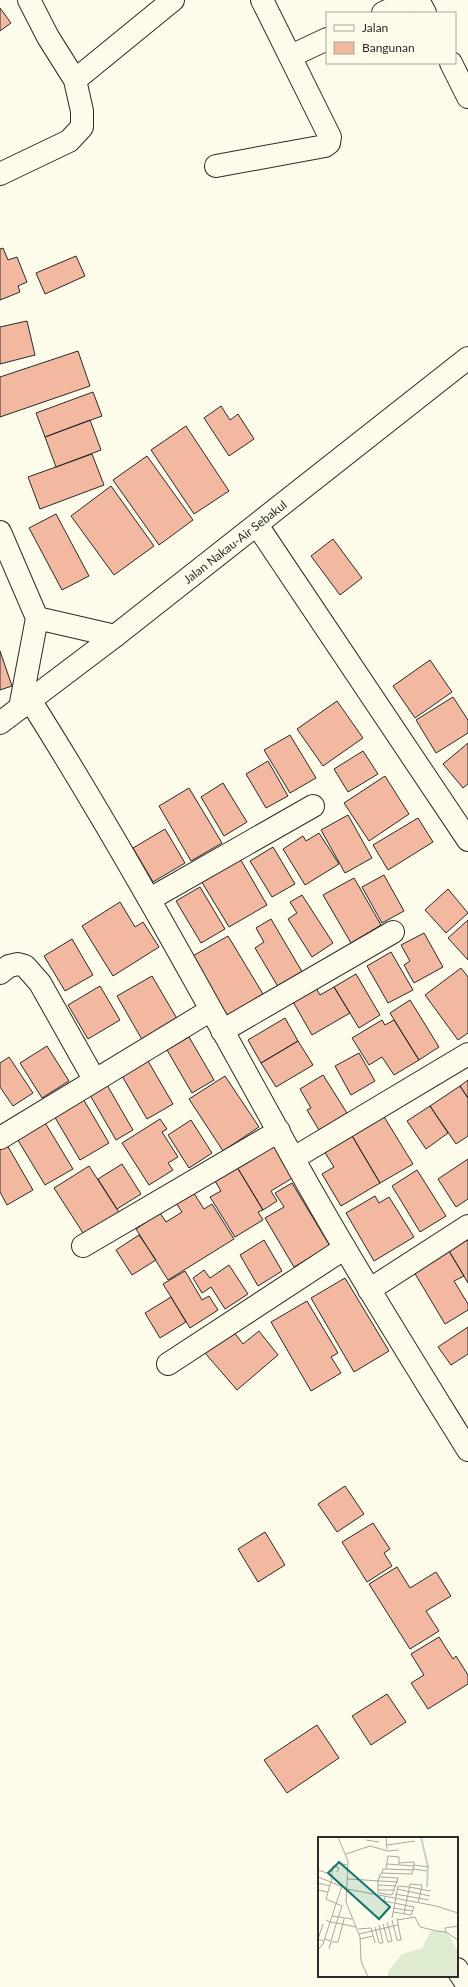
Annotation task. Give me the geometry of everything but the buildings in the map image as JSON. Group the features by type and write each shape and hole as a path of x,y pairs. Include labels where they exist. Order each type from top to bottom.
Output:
{"main road":[{"path":"0,174 68,141 82,127 82,111 76,80 48,37 28,0"},
{"path":"76,80 173,0"},
{"path":"216,166 325,146 329,142 330,137 262,0"},
{"path":"384,12 410,0"},
{"path":"418,0 424,12"},
{"path":"291,56 326,39"},
{"path":"452,64 468,96"},
{"name":"Jalan Nakau-Air Sebakul","path":"0,723 115,636 468,358"},
{"path":"257,525 468,840"},
{"path":"0,532 37,618 25,704 67,758 150,899 222,1031 369,1290 461,1424 468,1450"},
{"path":"37,618 115,636"},
{"path":"150,899 313,806"},
{"path":"222,1031 393,932"},
{"path":"0,973 9,966 18,964 25,966 40,983 94,1079"},
{"path":"0,1138 94,1079 211,1010"},
{"path":"294,1158 468,1054"},
{"path":"83,1246 279,1131"},
{"path":"369,1290 468,1226"},
{"path":"168,1364 345,1248"},
{"path":"458,1971 468,1986"}]}
